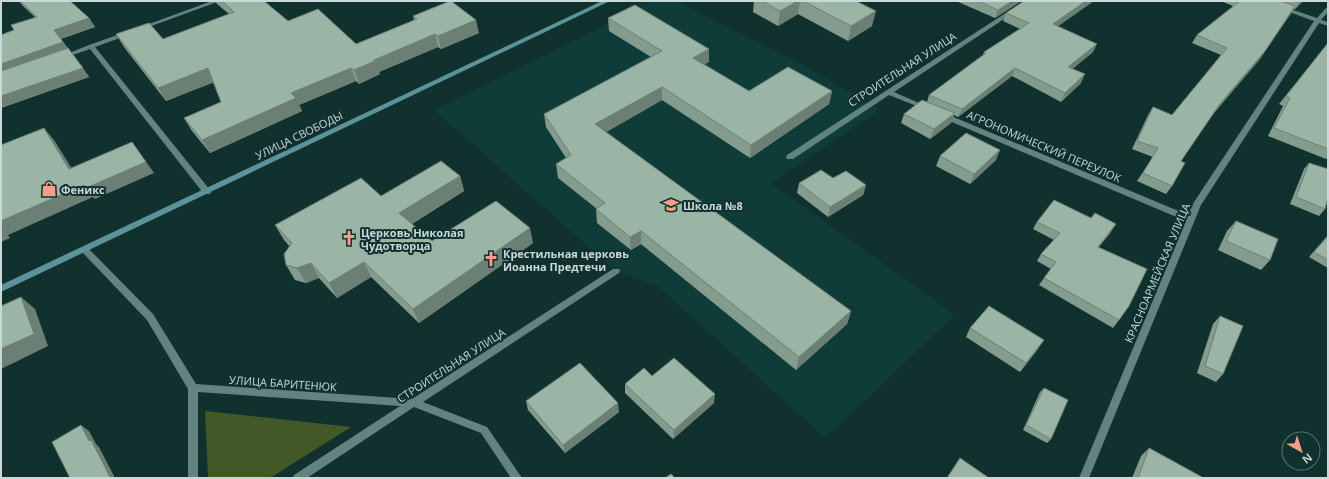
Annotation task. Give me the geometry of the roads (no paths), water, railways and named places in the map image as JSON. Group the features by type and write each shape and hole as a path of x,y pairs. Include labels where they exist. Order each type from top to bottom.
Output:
{"main road":[{"name":"УЛИЦА СВОБОДЫ","path":"1,289 607,1"}],"street":[{"path":"53,60 217,1"},
{"name":"СТРОИТЕЛЬНАЯ УЛИЦА","path":"790,157 1028,1"},
{"path":"1262,1 1328,24"},
{"name":"КРАСНОАРМЕЙСКАЯ УЛИЦА","path":"1084,478 1197,204 1318,20 1328,9"},
{"path":"91,46 207,192"},
{"name":"АГРОНОМИЧЕСКИЙ ПЕРЕУЛОК","path":"888,92 1190,219"},
{"path":"85,250 150,317 193,388 193,478"},
{"name":"СТРОИТЕЛЬНАЯ УЛИЦА","path":"298,478 616,272"},
{"name":"УЛИЦА БАРИТЕНЮК","path":"193,388 414,403 484,430 517,478"}],"place":[{"name":"Феникс","path":"49,189"},
{"name":"Школа №8","path":"671,205"},
{"name":"Церковь Николая Чудотворца","path":"349,238"},
{"name":"Крестильная церковь Иоанна Предтечи","path":"491,259"}]}
